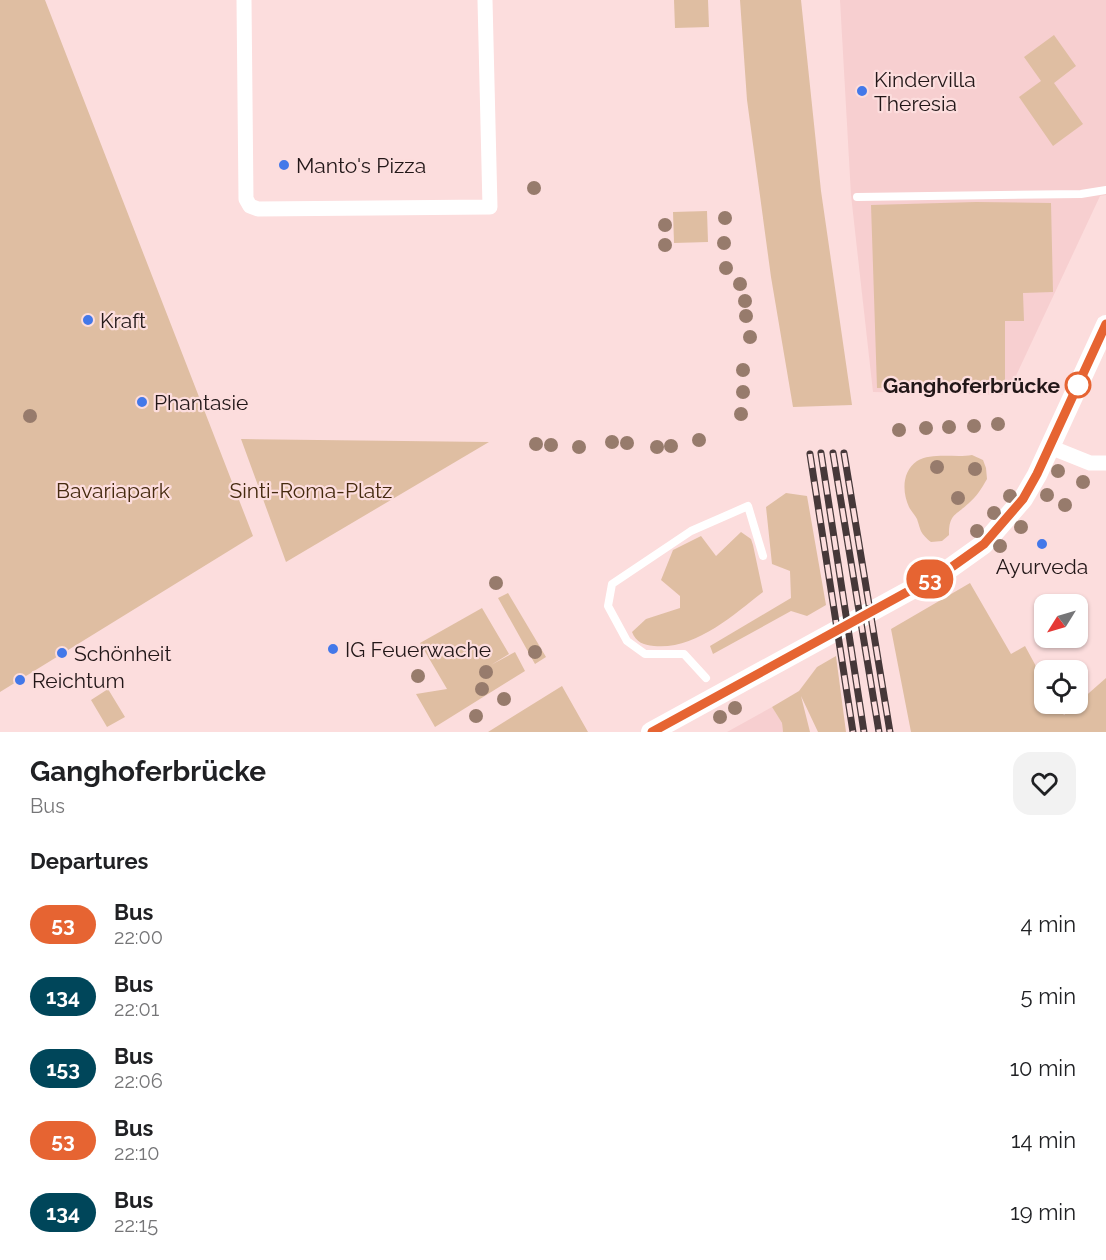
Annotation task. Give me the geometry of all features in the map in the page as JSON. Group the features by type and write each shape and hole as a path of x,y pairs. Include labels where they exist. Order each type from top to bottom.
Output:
{"street":[{"path":"244,0 246,199 250,206 258,209 490,207 485,0"},
{"path":"651,732 949,569 984,544 1023,499 1050,447 1106,325"},
{"path":"1050,447 1090,463 1106,463"}],"lane":[{"path":"857,197 1081,194 1106,190"},
{"path":"706,678 684,654 645,654 627,641 608,606 612,584 692,531 748,506 763,556"}],"shaded area":[{"path":"840,0 1106,0 1106,195 1100,196 1007,395 873,392 851,195"},
{"path":"772,707 782,723 783,732 727,732"}],"green space":[{"name":"Bavariapark","path":"0,0 45,0 253,536 0,692"},
{"path":"674,0 708,0 709,27 675,28"},
{"path":"740,0 801,0 821,191 852,405 793,407 771,277 747,100"},
{"path":"1054,35 1076,66 1054,83 1083,124 1053,146 1019,97 1041,81 1024,57"},
{"path":"976,202 1051,203 1053,292 1023,293 1024,321 1005,321 1005,386 877,388 871,205"},
{"path":"707,211 708,242 674,243 673,212"},
{"name":"Sinti-Roma-Platz","path":"241,439 489,442 286,562"},
{"path":"972,455 983,460 987,479 974,498 952,519 949,535 942,541 931,542 921,532 907,501 904,488 908,470 923,458"},
{"path":"786,493 807,496 826,605 807,616 791,611 713,654 710,646 791,598 790,571 772,564 766,507"},
{"path":"741,532 751,539 763,592 712,630 684,643 654,646 638,641 632,632 646,619 680,608 680,596 661,580 673,550 701,536 716,556"},
{"path":"970,583 1011,654 1025,646 1034,663 1034,714 1088,714 1088,694 1106,678 1106,732 911,732 891,629"},
{"path":"508,593 546,657 535,664 498,598"},
{"path":"482,608 509,654 491,665 515,652 525,671 435,727 416,694 447,689 420,643"},
{"path":"836,656 846,732 818,732 801,696 810,732 783,732 782,723 772,707 799,691 817,667"},
{"path":"562,686 588,732 488,732"},
{"path":"108,689 125,717 107,727 91,700"}],"railway":[{"path":"821,453 864,732"},
{"path":"833,453 879,732"},
{"path":"844,453 890,732"},
{"path":"810,454 853,732"}],"bus line":[{"name":"53","path":"652,732 949,569 984,544 1023,499 1037,474 1106,324"}],"place":[{"name":"Kindervilla Theresia","path":"862,91"},
{"name":"Manto's Pizza","path":"284,165"},
{"name":"Kraft","path":"88,320"},
{"name":"Ganghoferbrücke","path":"1078,385"},
{"name":"Phantasie","path":"142,402"},
{"name":"Ayurveda","path":"1042,544"},
{"name":"IG Feuerwache","path":"333,649"},
{"name":"Schönheit","path":"62,653"},
{"name":"Reichtum","path":"20,680"}]}
